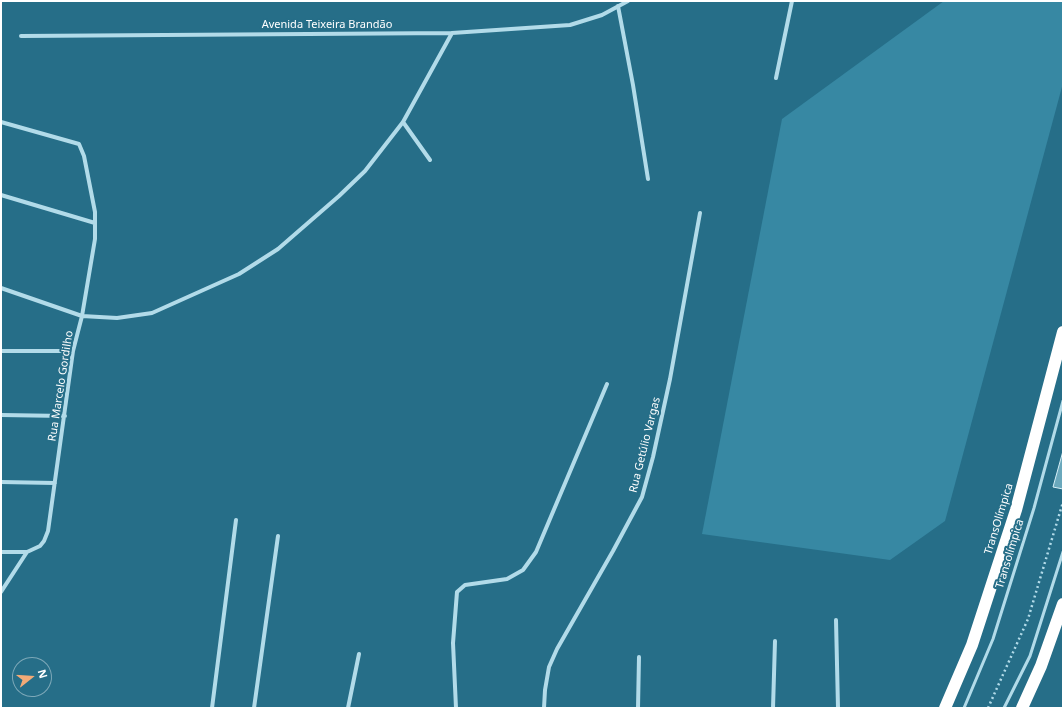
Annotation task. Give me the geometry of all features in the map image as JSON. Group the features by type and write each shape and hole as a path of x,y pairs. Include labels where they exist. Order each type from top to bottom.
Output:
{"highway":[{"name":"TransOlímpica","path":"945,708 972,645 1016,510 1063,332"},
{"path":"1022,708 1042,666 1063,604"}],"street":[{"name":"Avenida Teixeira Brandão","path":"22,36 452,33 570,25 602,15 628,1"},
{"path":"776,78 792,1"},
{"path":"618,6 634,85 648,180"},
{"path":"1,288 82,316 117,318 152,313 239,274 278,248 340,196 365,170 403,122 452,33"},
{"name":"Rua Marcelo Gordilho","path":"1,122 79,144 84,156 95,223 96,239 82,316 73,351 48,531 44,541 27,552 1,592"},
{"path":"403,122 430,160"},
{"path":"1,195 95,223"},
{"name":"Rua Getúlio Vargas","path":"544,708 549,667 557,649 642,497 653,456 670,379 700,213"},
{"path":"1,351 73,351"},
{"path":"456,708 453,644 457,592 465,585 507,579 523,570 536,552 607,384"},
{"path":"1,415 65,416"},
{"path":"1,482 55,483"},
{"path":"212,708 236,520"},
{"path":"254,708 278,536"},
{"path":"1,552 27,552"},
{"path":"836,620 838,708"},
{"path":"773,708 775,641"},
{"path":"348,708 359,654"},
{"path":"638,708 639,657"}],"lane":[{"name":"Transolímpica","path":"964,708 993,639 1034,508 1063,401"},
{"path":"1004,708 1030,656 1063,552"}],"path":[{"path":"988,708 1028,619 1063,502"}],"shaded area":[{"path":"944,1 1063,1 1063,83 945,521 890,560 702,534 782,119"}],"building":[{"path":"1063,451 1063,489 1053,487"}]}
